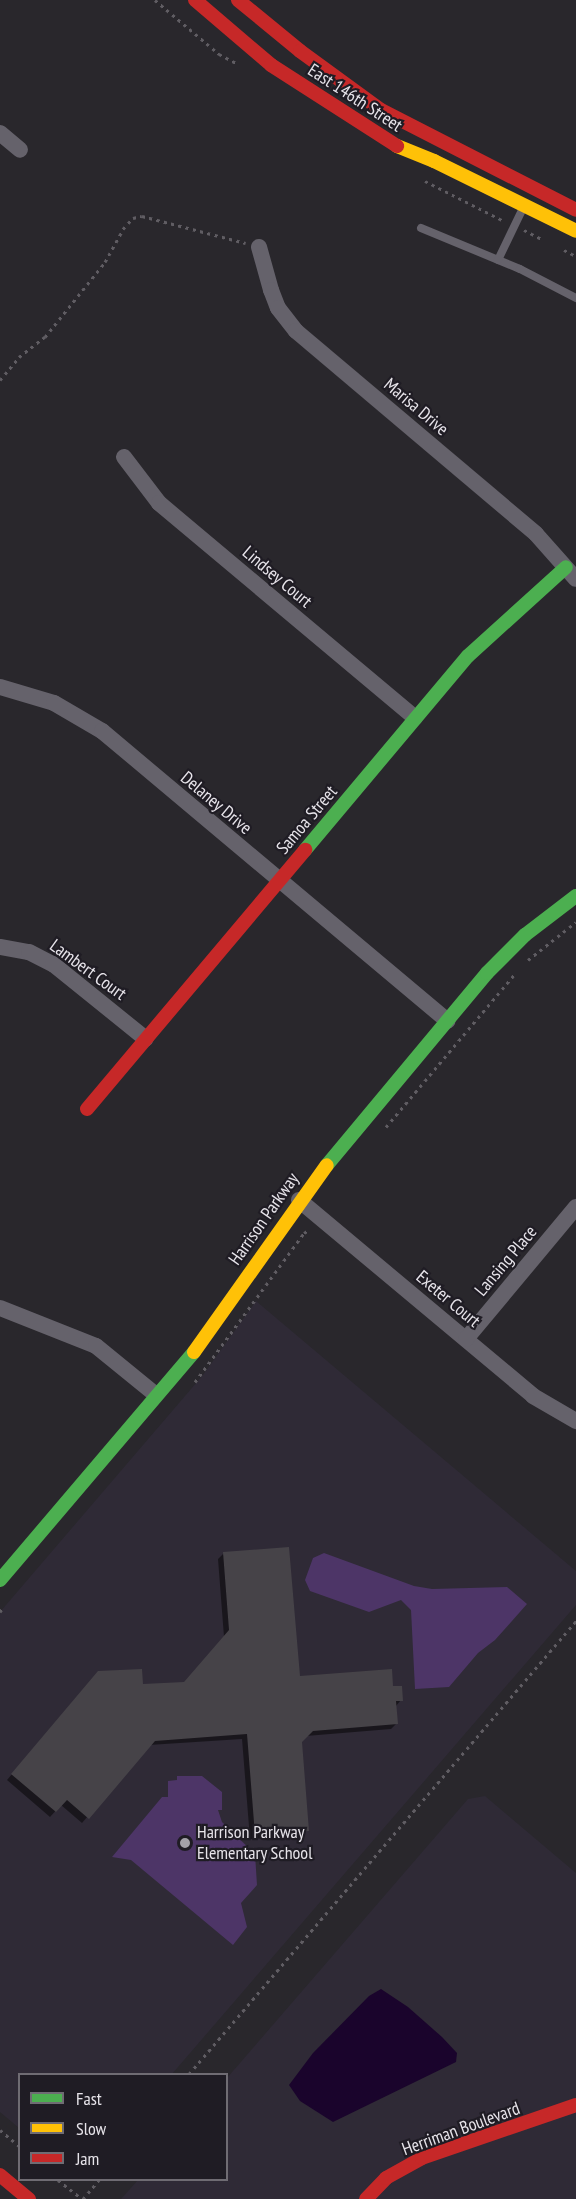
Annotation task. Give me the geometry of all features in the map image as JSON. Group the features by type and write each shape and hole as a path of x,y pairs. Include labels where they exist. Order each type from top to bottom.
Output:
{"street":[{"name":"East 146th Street","path":"195,0 271,65 387,142 434,161 576,231"},
{"name":"East 146th Street","path":"237,0 300,51 381,110 441,143 576,210"},
{"path":"0,133 20,150"},
{"name":"Marisa Drive","path":"259,247 278,308 296,331 521,522 571,573"},
{"name":"Lindsey Court","path":"124,457 159,503 415,718"},
{"name":"Samoa Street","path":"87,1109 415,718 489,635 571,573"},
{"name":"Delaney Drive","path":"0,687 44,699 87,721 447,1021"},
{"name":"Harrison Parkway","path":"0,1580 192,1354 299,1200 447,1021 512,947 576,896"},
{"name":"Lambert Court","path":"0,947 29,952 53,964 146,1039"},
{"name":"Exeter Court","path":"299,1200 546,1406 576,1421"},
{"name":"Lansing Place","path":"466,1339 576,1207"},
{"path":"0,1308 96,1346 156,1395"},
{"name":"Herriman Boulevard","path":"366,2199 386,2178 422,2158 576,2105"},
{"path":"0,2175 29,2199"}],"lane":[{"path":"498,260 524,205"},
{"path":"421,228 498,260 576,297"}],"path":[{"path":"154,0 219,54 238,64"},
{"path":"0,380 19,357 45,337 105,262 123,229 133,218 142,216 259,247"},
{"path":"524,964 576,922"},
{"path":"378,1135 518,971"},
{"path":"191,1385 202,1375 304,1233 311,1230 317,1214"},
{"path":"190,2073 576,1622"},
{"path":"0,2130 18,2145"},
{"path":"59,2181 82,2199 98,2181"}],"shaded area":[{"name":"Harrison Parkway Elementary School","path":"256,1301 576,1571 576,1605 173,2073 18,2073 18,2127 0,2112 0,1612 203,1375"},
{"path":"324,1553 414,1586 432,1589 507,1587 527,1604 495,1640 478,1653 449,1687 415,1689 411,1610 401,1600 369,1612 310,1591 305,1580 313,1558"},
{"path":"177,1776 202,1776 222,1792 222,1810 218,1810 222,1822 255,1854 257,1885 241,1903 247,1927 233,1945 131,1860 112,1857 162,1797 168,1797 168,1781 177,1780"},
{"path":"485,1796 576,1873 576,2199 121,2199 137,2181 228,2181 228,2077 468,1799"},
{"path":"381,1989 408,2007 442,2037 457,2053 456,2062 333,2122 300,2101 289,2085 313,2053 369,1996"}],"building":[{"path":"289,1547 300,1676 392,1669 393,1686 402,1686 403,1701 396,1701 398,1724 313,1731 302,1742 309,1831 255,1835 247,1734 155,1741 89,1819 67,1800 56,1812 11,1774 98,1671 142,1669 143,1684 184,1682 229,1630 223,1552"}],"traffic: fast":[{"path":"305,850 468,656 566,567"},
{"path":"327,1165 487,973 525,935 576,896"},
{"path":"0,1580 194,1352"}],"traffic: slow":[{"path":"397,146 434,161 576,231"},
{"path":"194,1352 327,1165"}],"traffic: jam":[{"path":"195,0 271,65 397,146"},
{"path":"238,0 300,51 381,110 576,210"},
{"path":"87,1109 305,850"},
{"path":"366,2199 386,2178 422,2158 576,2105"},
{"path":"0,2175 29,2199"}],"place":[{"name":"Harrison Parkway Elementary School","path":"185,1843"}]}
